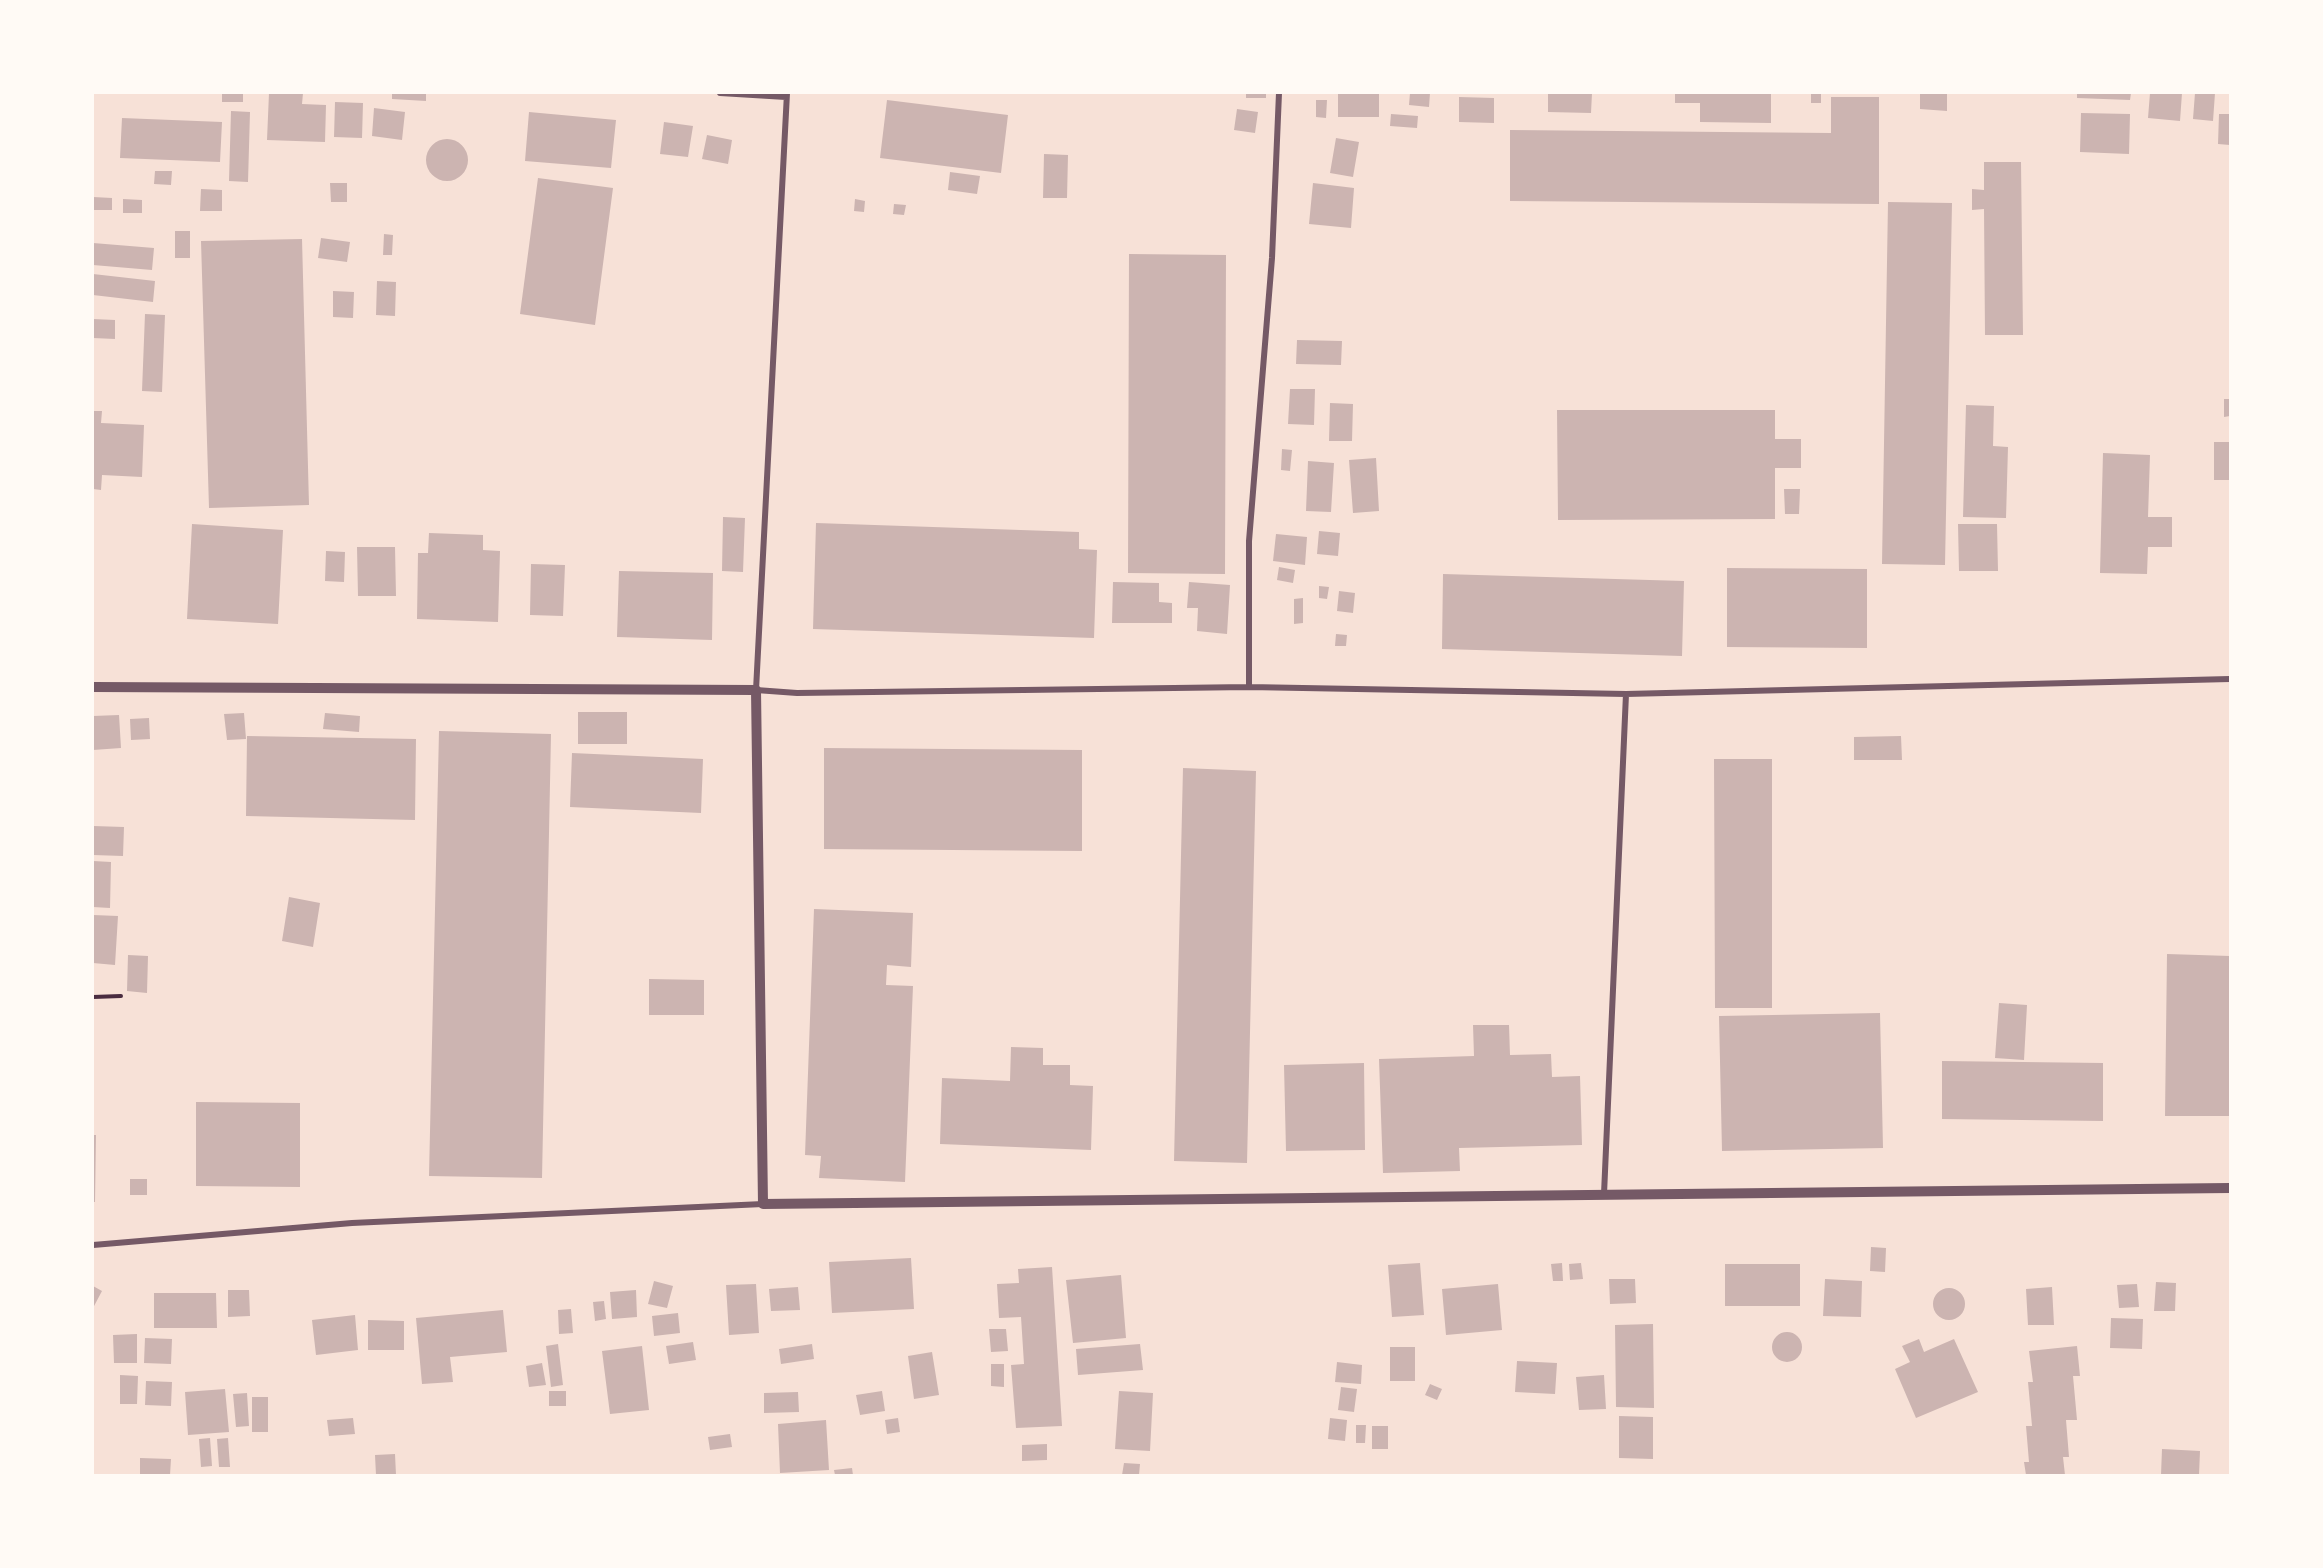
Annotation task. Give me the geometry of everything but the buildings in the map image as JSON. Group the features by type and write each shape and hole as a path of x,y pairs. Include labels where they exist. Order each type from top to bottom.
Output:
{"street":[{"path":"720,93 786,95 756,690 763,1204"},
{"path":"1249,687 1249,541 1272,258 1279,93"},
{"path":"93,687 756,690 797,693 1249,687 1626,694 2230,679"},
{"path":"1604,1194 1626,694"},
{"path":"93,1245 352,1223 763,1204 2230,1188"}],"path":[{"path":"93,997 121,996"}]}
